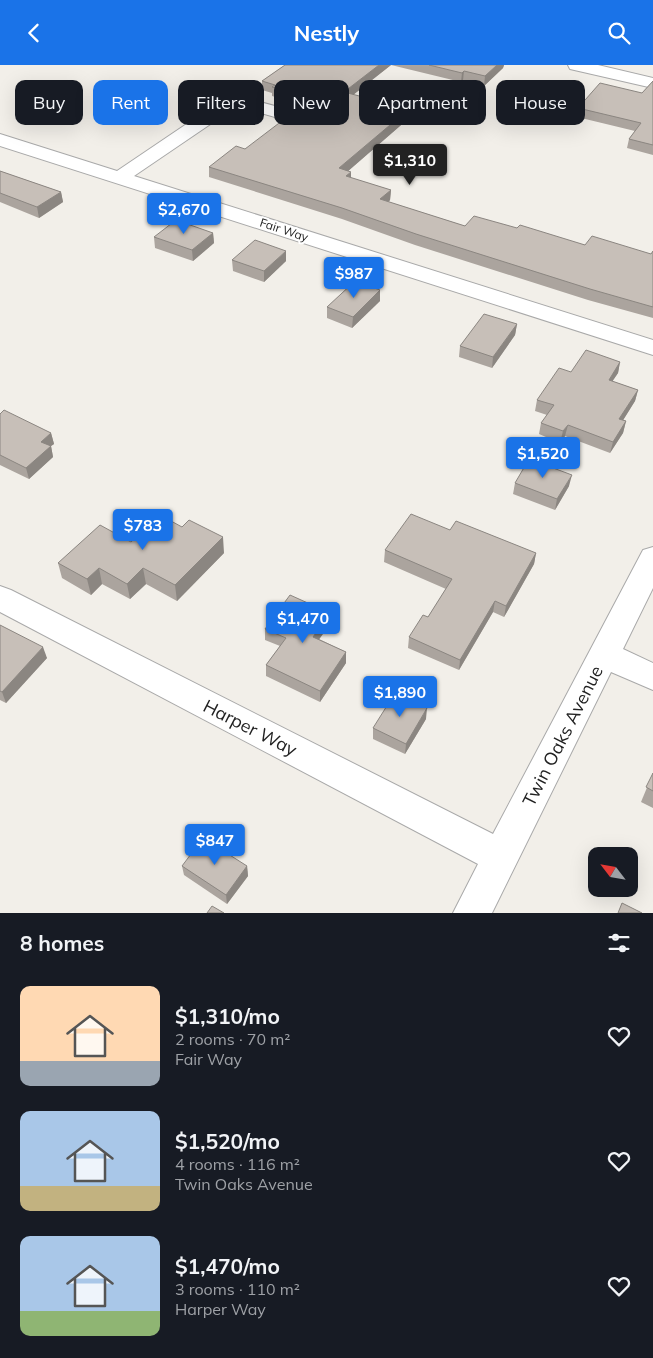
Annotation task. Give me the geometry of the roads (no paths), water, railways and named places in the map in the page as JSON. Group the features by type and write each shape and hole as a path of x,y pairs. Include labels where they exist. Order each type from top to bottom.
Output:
{"street":[{"path":"576,65 653,83"},
{"path":"119,178 234,100 274,111"},
{"name":"Fair Way","path":"0,140 653,349"},
{"name":"Twin Oaks Avenue","path":"472,913 653,558"},
{"name":"Harper Way","path":"0,598 501,857"},
{"path":"604,655 653,677"}]}
